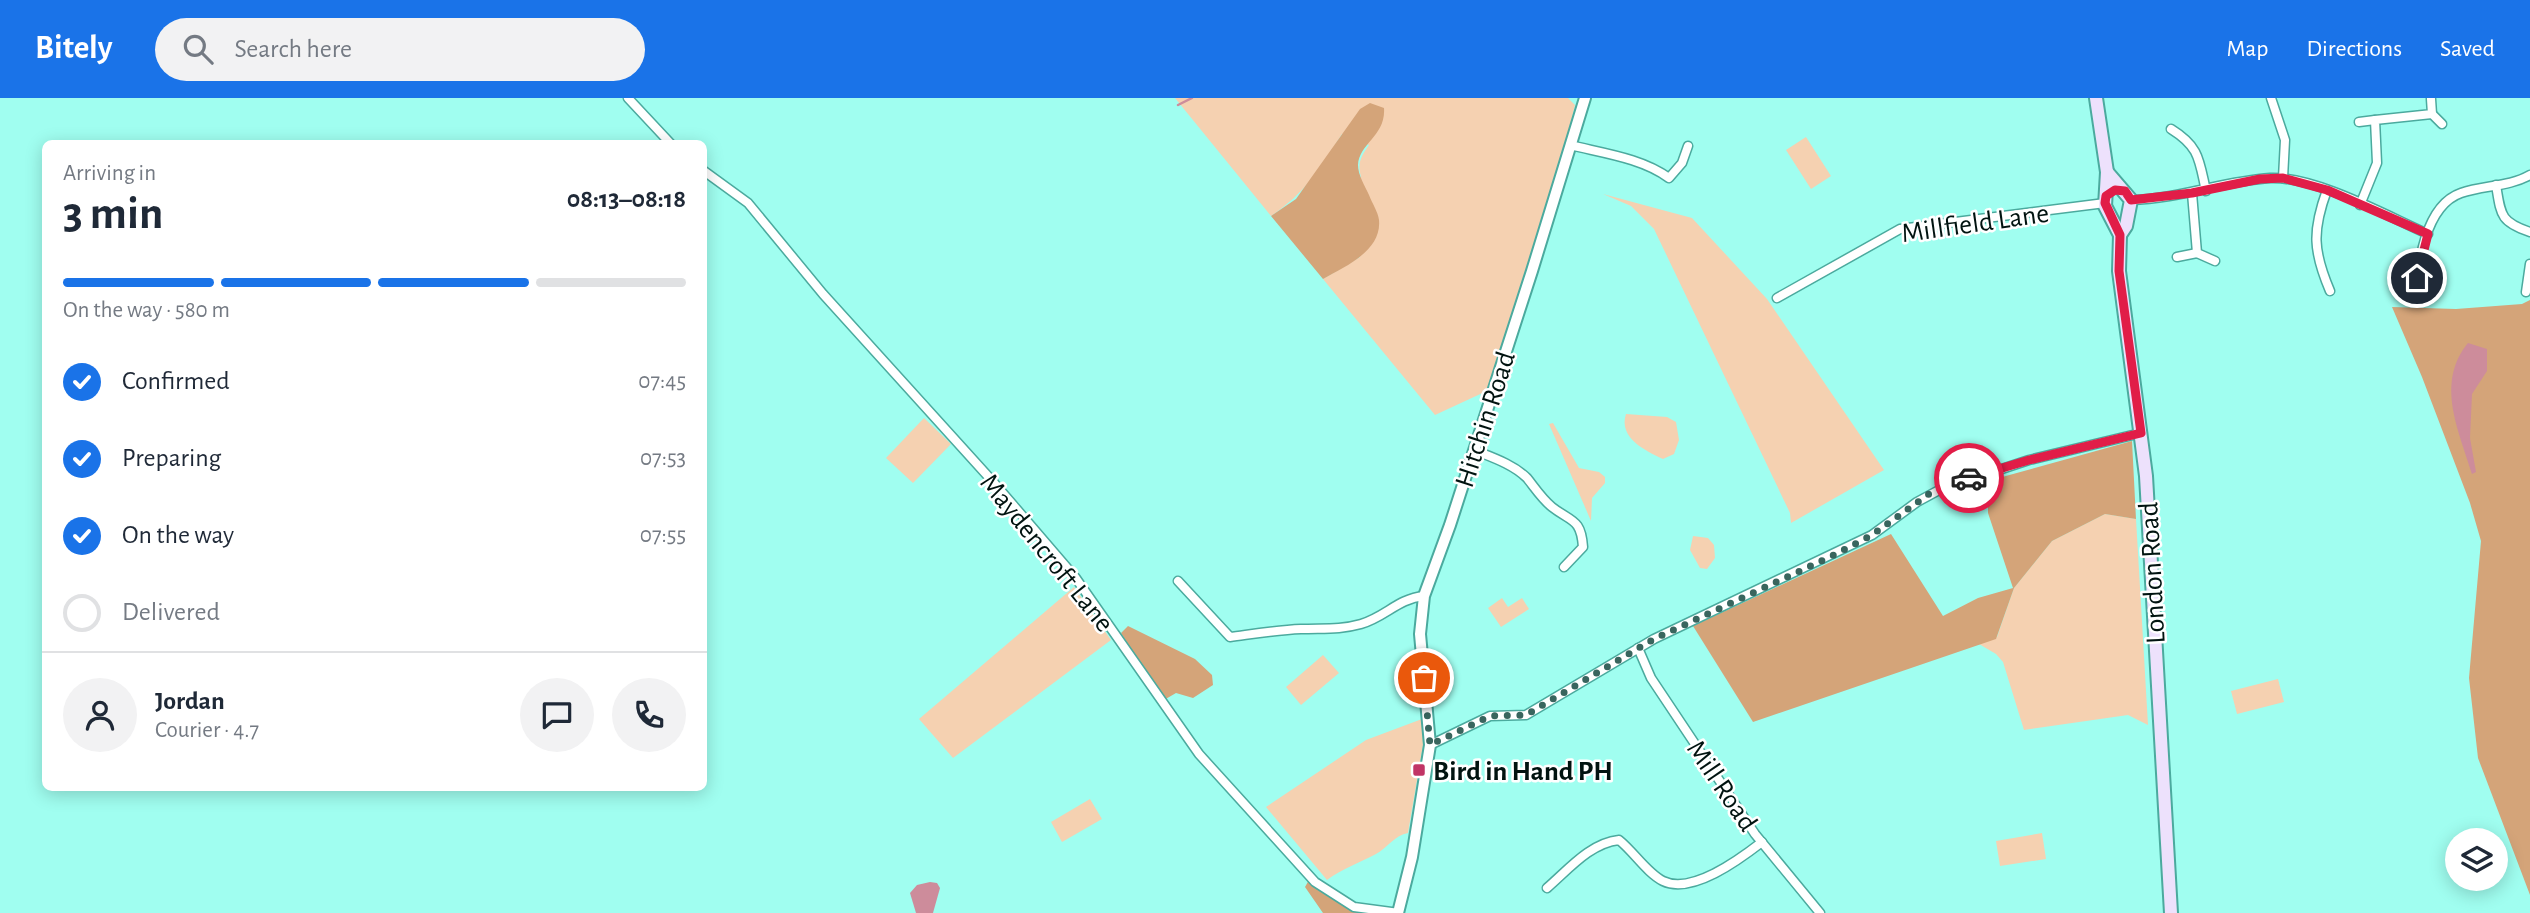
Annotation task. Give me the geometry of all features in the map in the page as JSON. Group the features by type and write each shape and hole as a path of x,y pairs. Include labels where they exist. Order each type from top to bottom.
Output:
{"main road":[{"name":"London Road","path":"2096,98 2107,172 2107,204 2120,235 2119,271 2146,476 2171,913"},
{"name":"London Road","path":"2107,172 2129,205 2126,226 2120,235"},
{"path":"2120,189 2115,190 2107,204 2118,215 2129,205"}],"street":[{"path":"628,98 667,140"},
{"name":"Hitchin Road","path":"1398,913 1418,827 1430,745 1420,634 1424,596 1554,204 1585,98"},
{"path":"2271,98 2286,140 2283,178"},
{"path":"2431,99 2432,114 2442,124"},
{"path":"2359,122 2432,114"},
{"path":"2360,205 2377,163 2375,120"},
{"path":"2171,129 2189,141 2197,152 2206,191"},
{"path":"1570,145 1641,163 1669,178 1682,163 1688,146"},
{"name":"Maydencroft Lane","path":"707,173 748,203 823,294 971,455 1075,577 1199,754 1315,882 1354,907 1398,913"},
{"path":"2419,299 2418,267 2428,234 2440,208 2464,191 2530,175"},
{"path":"2129,205 2260,179 2283,178 2327,190 2428,234"},
{"path":"2496,185 2504,218 2513,227 2530,232"},
{"path":"2327,190 2316,226 2315,250 2330,291"},
{"path":"2192,193 2197,253"},
{"name":"Millfield Lane","path":"1777,298 1900,229 2107,204"},
{"path":"2177,257 2197,253 2215,261"},
{"path":"2526,292 2530,264"},
{"path":"1430,745 1490,716 1526,715 1638,648 1872,535 1917,502 1941,489 2029,460 2141,433"},
{"path":"1474,450 1525,476 1553,508 1576,522 1582,533 1583,547 1564,567"},
{"path":"1178,581 1230,637 1301,629 1335,630 1362,624 1386,614 1407,597 1424,596"},
{"name":"Mill Road","path":"1638,648 1651,678 1762,842 1819,913"},
{"path":"1547,888 1598,845 1611,841 1619,840 1661,881 1676,886 1691,884 1740,859 1762,842"}],"shaded area":[{"path":"1175,98 1568,98 1575,105 1552,199 1489,390 1435,415 1323,279 1360,257 1360,164 1369,145 1342,134 1303,189 1271,216"},
{"path":"1370,103 1384,108 1383,118 1377,133 1359,157 1358,165 1360,177 1379,220 1378,231 1374,241 1360,257 1323,279 1271,216 1296,199 1360,109"},
{"path":"1806,137 1831,176 1811,189 1786,150"},
{"path":"1603,194 1692,218 1767,299 1884,470 1791,523 1790,513 1654,229 1631,206"},
{"path":"2530,300 2530,895 2508,837 2508,828 2505,828 2478,758 2469,678 2481,541 2470,503 2392,307 2456,309 2522,304"},
{"path":"2468,343 2487,349 2487,371 2472,394 2470,438 2476,472 2472,474 2456,424 2451,391 2458,358"},
{"path":"1626,414 1667,417 1676,422 1679,440 1674,454 1663,459 1635,442 1626,430"},
{"path":"924,418 951,444 913,483 886,458"},
{"path":"1553,423 1579,468 1599,472 1605,477 1605,483 1592,498 1591,521 1549,424"},
{"path":"2132,441 2136,519 2105,514 2052,541 2014,588 1996,639 1753,722 1693,626 1891,534 1943,616 1978,598 2013,588 1988,513 1984,482"},
{"path":"2105,514 2136,519 2148,725 2128,715 2024,730 2003,662 1996,654 1979,644 1997,637 2014,588 2052,541"},
{"path":"1693,536 1708,538 1714,545 1715,558 1707,569 1700,568 1690,550"},
{"path":"1074,587 1111,640 953,758 919,719"},
{"path":"1502,598 1508,607 1522,598 1529,609 1501,627 1488,608"},
{"path":"1128,626 1195,659 1212,675 1213,685 1193,698 1176,693 1164,700 1121,633"},
{"path":"1323,655 1339,673 1301,705 1286,687"},
{"path":"2278,679 2284,702 2237,714 2231,691"},
{"path":"1422,719 1423,745 1408,833 1399,836 1376,854 1327,880 1266,807 1366,740"},
{"path":"1090,799 1102,819 1062,842 1051,822"},
{"path":"2042,833 2046,859 2000,866 1996,841"},
{"path":"1309,880 1341,903 1378,913 1323,913 1305,887"},
{"path":"937,883 940,888 933,913 916,913 910,893 917,885"}],"waterway":[{"path":"1178,105 1192,98"}],"way so far":[{"path":"1424,678 1430,745 1490,716 1526,715 1654,639 1832,556 1872,535 1929,494 1969,478"}],"place":[{"name":"Bird in Hand PH","path":"1419,770"}],"route":[{"path":"1969,478 2029,460 2141,433 2119,271 2120,235 2105,203 2109,192 2120,189 2125,191 2131,200 2140,200 2260,179 2298,180 2428,234 2419,259 2417,278"}]}
